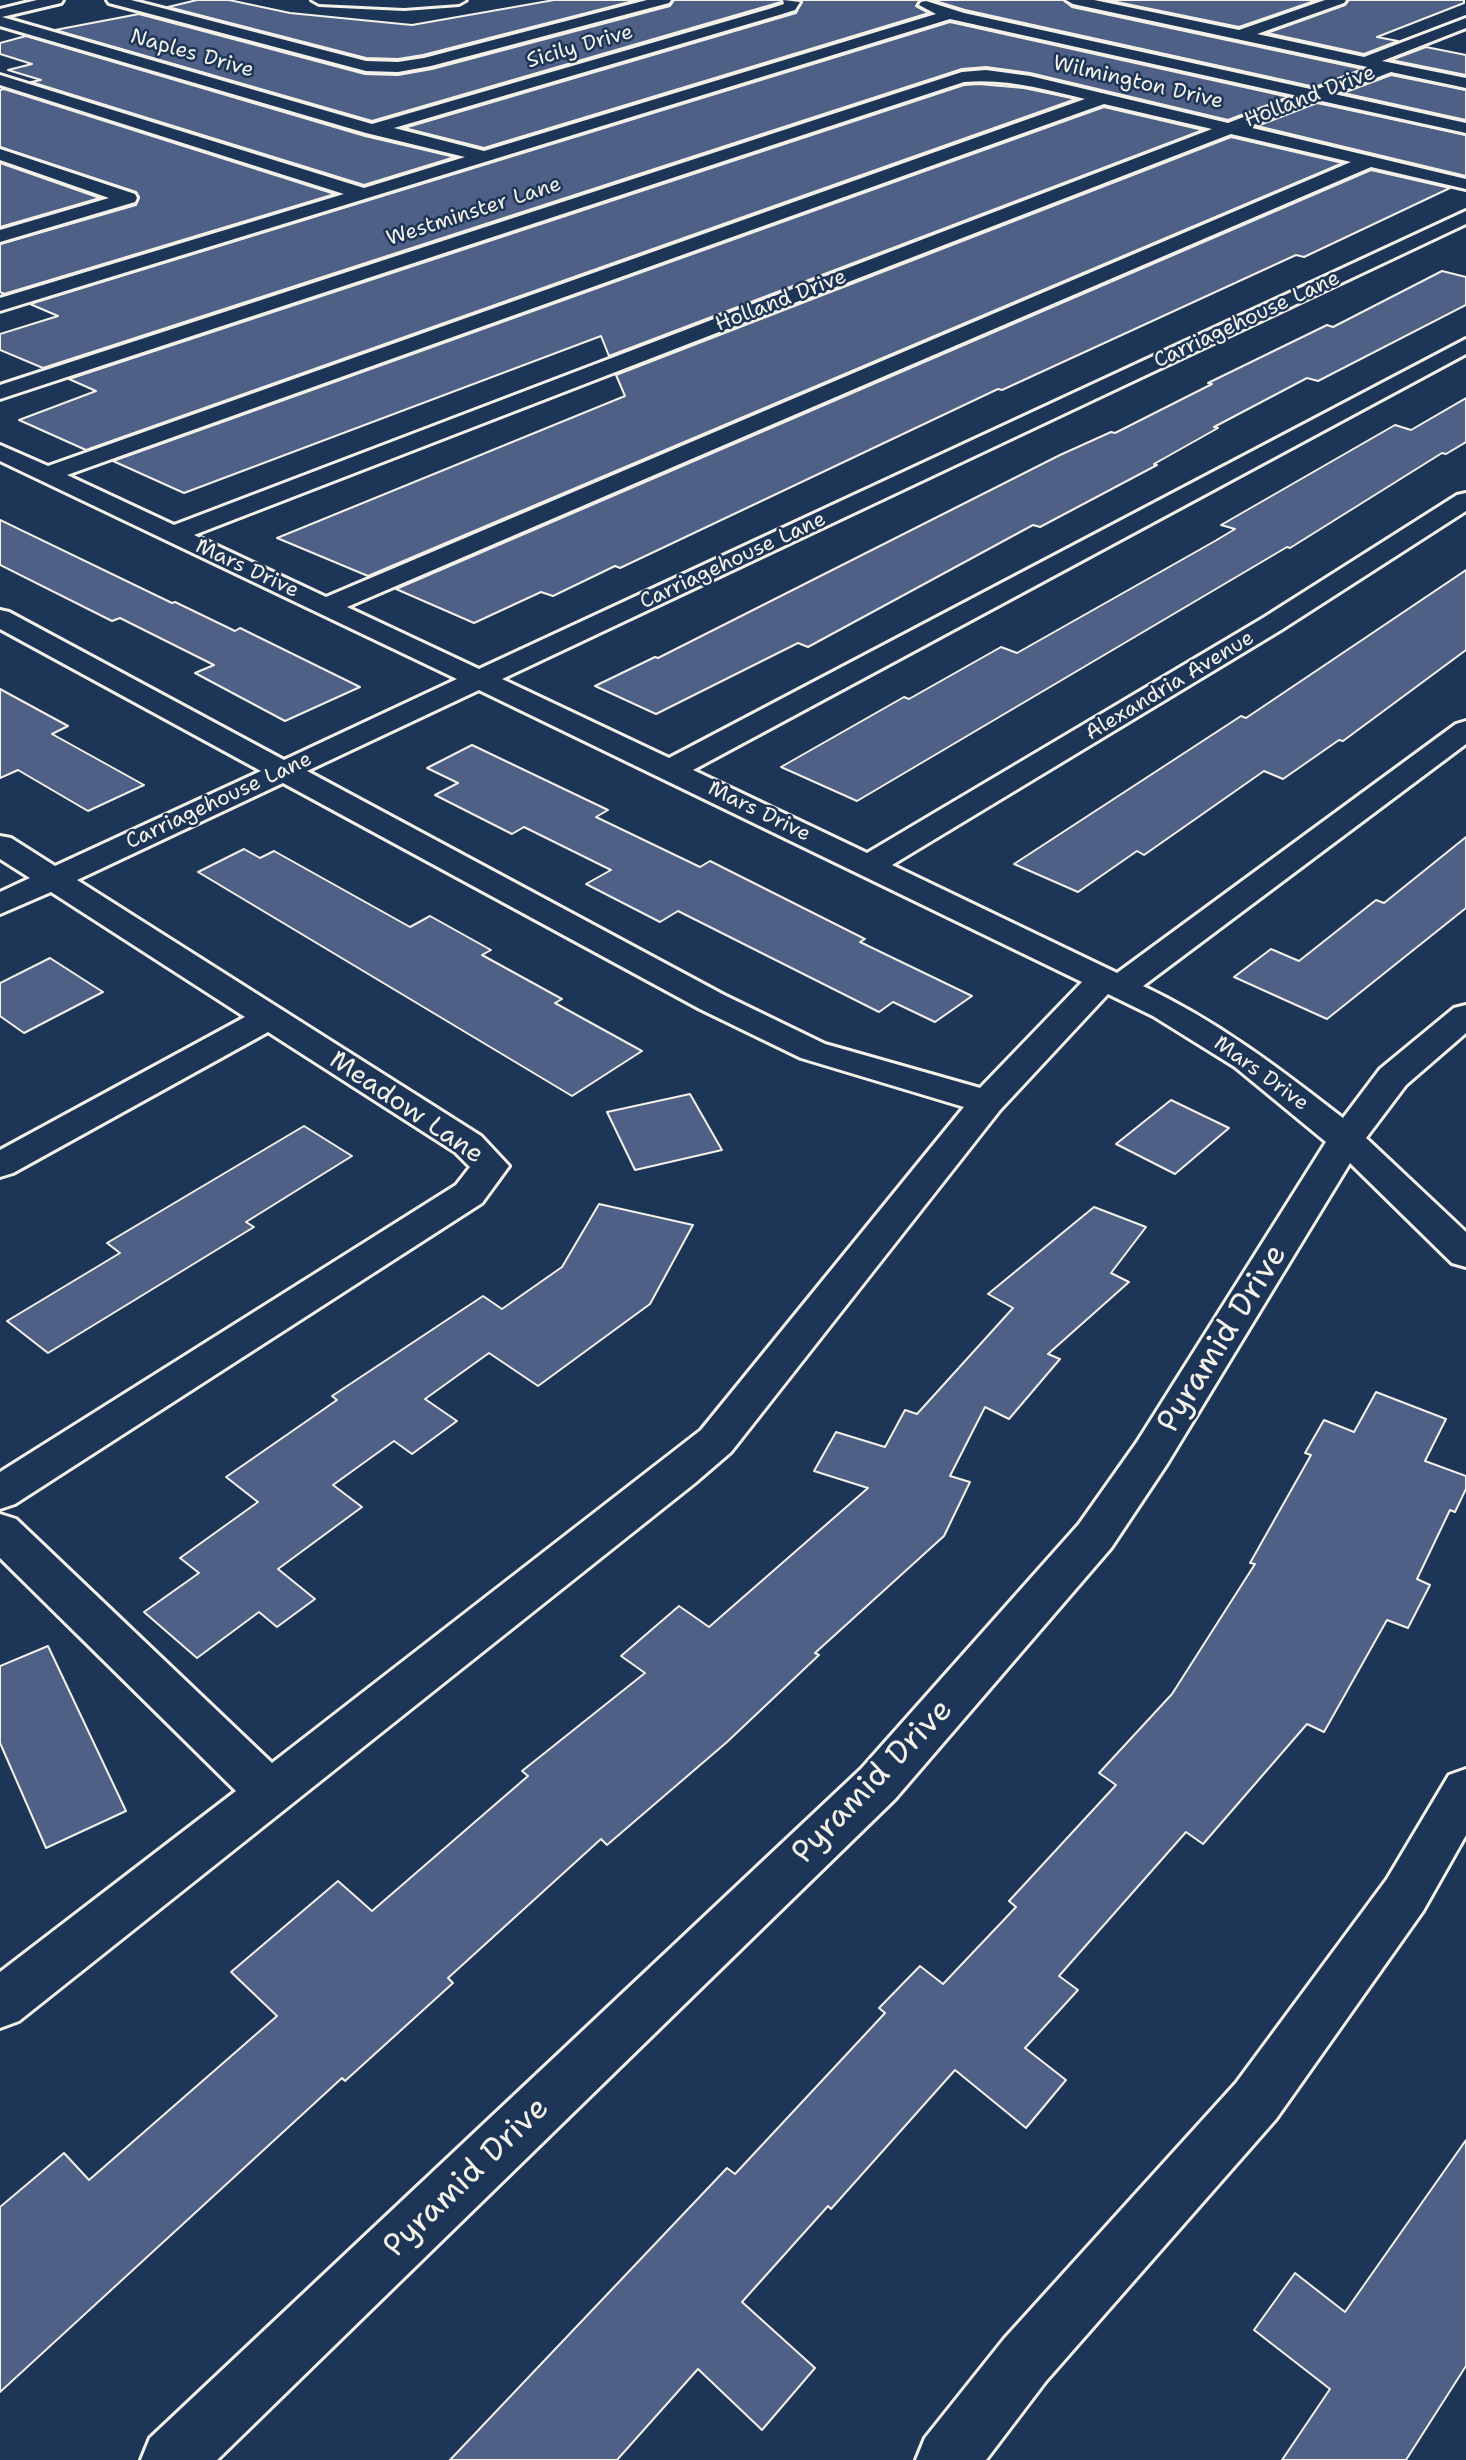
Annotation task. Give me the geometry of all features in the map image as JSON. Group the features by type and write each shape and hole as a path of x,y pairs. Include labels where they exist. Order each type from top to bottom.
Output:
{"street":[{"path":"0,13 56,0"},
{"path":"114,0 366,66 398,67 425,63 664,0"},
{"path":"319,0 404,5 459,0"},
{"name":"Sicily Drive","path":"372,129 774,12 790,7 793,2 790,0"},
{"path":"919,0 931,8 950,14 1466,128"},
{"path":"1073,0 1466,83"},
{"path":"1238,36 1339,0"},
{"path":"1283,2 1315,8"},
{"path":"393,21 404,5"},
{"path":"0,305 950,14"},
{"name":"Naples Drive","path":"0,21 372,129 410,136 485,157"},
{"path":"1364,62 1466,23"},
{"name":"Holland Drive","path":"173,534 1389,67"},
{"name":"Wilmington Drive","path":"962,77 986,75 1030,80 1466,184"},
{"name":"Westminster Lane","path":"0,392 962,77"},
{"path":"0,80 365,194"},
{"path":"47,474 1104,98"},
{"path":"0,153 128,198 0,236"},
{"path":"326,606 1369,161"},
{"path":"0,177 37,167"},
{"name":"Carriagehouse Lane","path":"0,904 1466,216"},
{"path":"670,770 1466,345"},
{"name":"Mars Drive","path":"0,452 870,865 1165,1009 1247,1060 1346,1139 1466,1254"},
{"name":"Alexandria Avenue","path":"870,865 1272,624 1466,500"},
{"path":"0,618 712,1002 802,1045 988,1101"},
{"path":"0,2004 680,1472 716,1441 988,1101 1112,983 1466,730"},
{"name":"Meadow Lane","path":"0,845 468,1144 490,1166 469,1194 0,1493"},
{"name":"Pyramid Drive","path":"172,2460 878,1784 1095,1536 1152,1453 1346,1139 1393,1077 1466,1015"},
{"path":"0,1165 270,1017"},
{"path":"0,1531 270,1793"},
{"path":"947,2460 1025,2360 1256,2101 1405,1895 1466,1790"}],"building":[{"path":"197,0 229,0 290,13 412,25 554,0 637,0 423,55 398,59 366,58 168,7"},
{"path":"674,0 781,2 372,121 55,30 139,14 365,74 398,75 432,69 670,6"},
{"path":"802,0 920,0 916,6 929,13 484,148 404,128 796,13"},
{"path":"932,0 1064,0 1072,7 1363,69 1315,87 965,10"},
{"path":"1107,0 1317,0 1239,27"},
{"path":"1349,0 1464,0 1464,3 1377,37 1398,41 1364,54 1267,33 1345,5"},
{"path":"950,22 1289,97 1228,120 1030,73 986,67 962,69 43,368 0,350 0,334 58,316 30,304"},
{"path":"26,36 365,136 455,157 364,185 31,82 41,80 8,70 32,64 0,54 0,43"},
{"path":"1426,47 1466,55 1466,75 1391,60"},
{"path":"1391,75 1466,90 1466,120 1343,93"},
{"path":"964,85 1024,88 1076,99 86,450 19,420 96,391 69,379"},
{"path":"4,89 335,194 4,294 0,292 0,244 136,205 139,197 136,192 0,147 0,90"},
{"path":"1317,103 1466,135 1466,176 1257,126"},
{"path":"1104,107 1203,130 609,356 601,336 184,493 113,461"},
{"path":"1231,137 1343,163 368,576 277,538 625,396 616,375"},
{"path":"0,163 100,198 0,227"},
{"path":"1371,170 1450,188 1304,257 1296,255 1002,390 998,389 620,568 615,566 553,596 541,592 474,623 396,589"},
{"path":"1442,271 1466,277 1466,305 1318,381 1307,378 1214,427 1218,428 1154,464 1157,465 1040,527 1033,525 808,647 798,643 656,714 595,686 655,657 658,658 1060,455 1111,432 1115,433 1212,384 1208,383 1327,325 1333,327"},
{"path":"1466,398 1466,442 1446,454 1442,453 1290,548 1287,547 857,801 781,767 904,697 909,699 1001,647 1017,653 1235,529 1221,525 1395,425 1411,430"},
{"path":"0,520 172,603 175,602 235,631 240,628 360,687 285,721 195,673 214,665 120,618 112,621 0,565"},
{"path":"1466,570 1466,650 1343,741 1339,740 1283,779 1264,771 1144,855 1137,851 1078,892 1014,864 1241,716 1246,718"},
{"path":"0,689 68,726 52,734 144,785 88,811 18,770 0,778"},
{"path":"472,745 608,810 596,817 700,867 710,861 865,939 860,942 972,996 935,1022 893,1002 879,1012 678,911 660,922 586,884 611,870 524,827 512,834 435,795 458,783 427,768"},
{"path":"1466,837 1466,908 1327,1019 1234,977 1271,949 1299,961 1376,900 1384,903"},
{"path":"244,849 260,858 274,851 410,927 430,916 491,950 482,955 562,999 555,1003 642,1051 572,1096 198,872"},
{"path":"50,958 103,992 24,1033 0,1016 0,983"},
{"path":"690,1094 722,1150 635,1170 607,1112"},
{"path":"1171,1100 1229,1128 1175,1174 1116,1144"},
{"path":"304,1126 352,1156 246,1222 254,1227 48,1353 7,1321 120,1253 107,1243"},
{"path":"599,1204 693,1225 650,1304 538,1386 489,1353 425,1399 457,1421 412,1454 394,1441 333,1485 362,1507 278,1569 315,1599 277,1627 259,1612 197,1658 144,1612 199,1573 180,1558 258,1502 226,1477 337,1400 332,1396 483,1296 502,1309 562,1267"},
{"path":"1094,1207 1146,1227 1111,1273 1129,1282 1048,1354 1060,1359 1009,1419 985,1407 950,1476 970,1482 944,1536 815,1653 819,1655 727,1742 607,1845 601,1839 448,1978 453,1983 345,2081 342,2078 0,2392 0,2207 64,2153 89,2180 277,2016 231,1972 338,1881 372,1911 528,1776 522,1771 645,1673 621,1656 679,1606 709,1627 868,1488 814,1471 836,1432 885,1447 905,1410 917,1414 1013,1308 988,1294"},
{"path":"1376,1392 1446,1419 1425,1461 1466,1476 1466,1489 1455,1512 1450,1510 1417,1579 1430,1585 1408,1628 1387,1620 1324,1732 1307,1724 1203,1844 1186,1832 1059,1976 1078,1990 1025,2048 1066,2080 1026,2128 955,2070 831,2209 828,2206 742,2302 815,2368 762,2430 698,2369 617,2460 450,2460 727,2168 735,2174 885,2013 879,2008 920,1966 943,1984 1016,1907 1009,1901 1116,1785 1099,1773 1172,1694 1255,1564 1250,1563 1311,1455 1305,1453 1324,1420 1354,1432"},
{"path":"48,1646 126,1811 46,1848 0,1743 0,1666"},
{"path":"1466,2140 1466,2366 1406,2460 1282,2460 1330,2389 1254,2330 1295,2273 1345,2312"}]}
